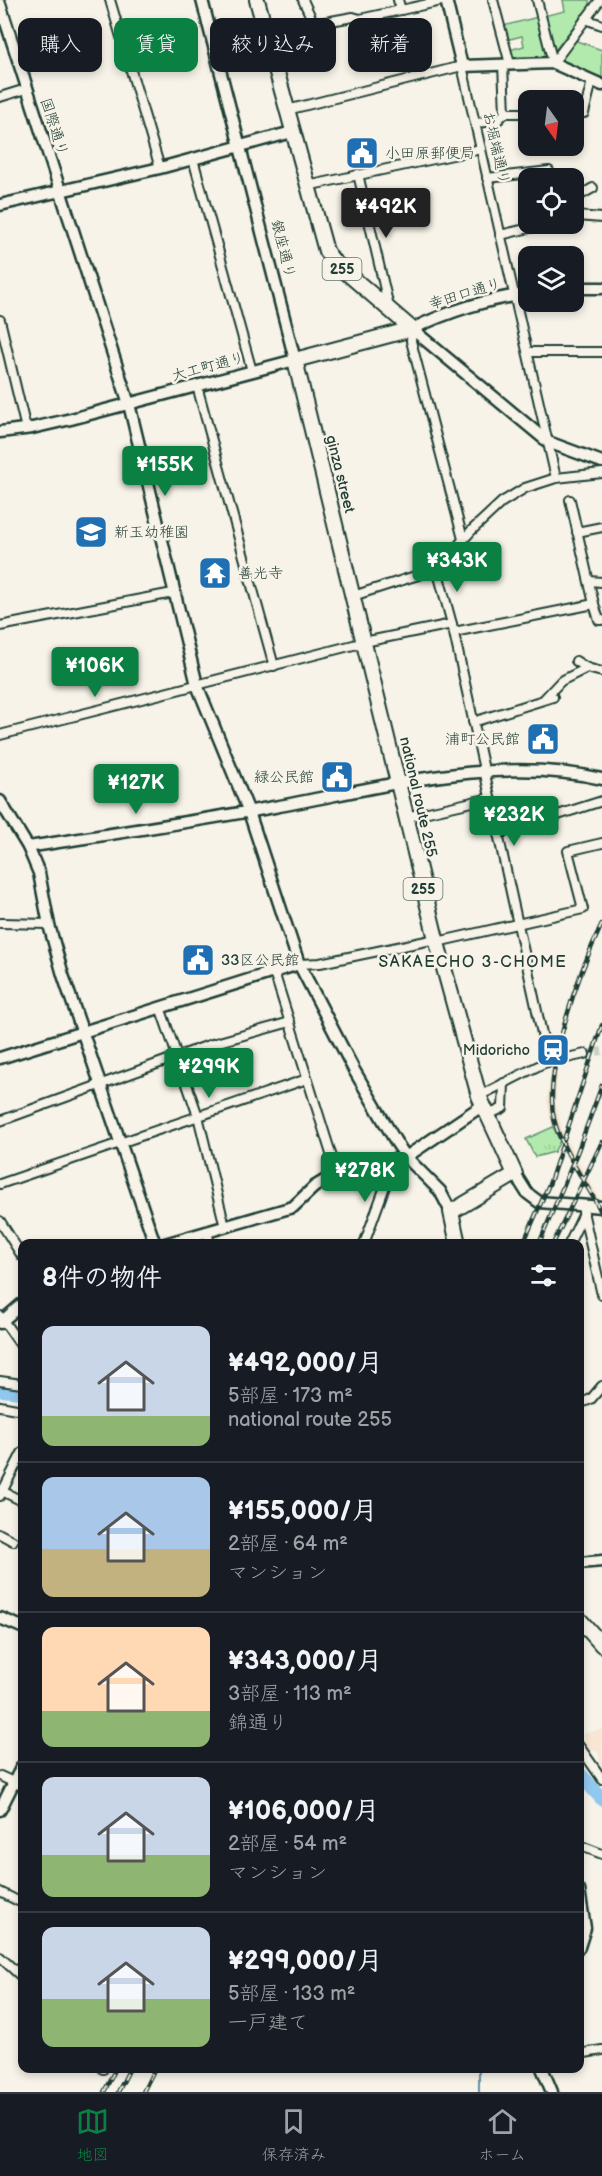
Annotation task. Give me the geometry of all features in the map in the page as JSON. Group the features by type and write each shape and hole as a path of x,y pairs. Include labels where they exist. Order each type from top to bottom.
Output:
{"highway":[{"name":"255","path":"257,0 262,18"},
{"name":"255","path":"277,72 307,186 329,256 412,329"},
{"path":"295,360 412,329"},
{"name":"ginza street","path":"295,360 353,596"},
{"name":"national route 255","path":"353,596 436,941 483,1105 515,1174"},
{"path":"457,1239 451,1212 515,1174"},
{"path":"584,1625 602,1645"}],"street":[{"path":"110,0 160,168"},
{"name":"銀座通り","path":"202,0 295,360"},
{"path":"303,0 311,18"},
{"path":"398,0 401,10"},
{"path":"336,20 352,17 360,19 446,0"},
{"name":"お堀端通り","path":"446,0 556,478"},
{"path":"475,123 497,121 505,113 506,64 493,0"},
{"path":"537,0 553,63"},
{"path":"553,63 600,0"},
{"name":"国際通り","path":"0,4 129,404 197,685 249,812 299,964 354,1070 406,1157 440,1191 451,1212"},
{"path":"585,19 602,25"},
{"path":"287,110 462,66 553,63 597,83 584,113"},
{"path":"0,97 26,89"},
{"path":"505,113 518,113"},
{"path":"0,205 160,168 292,132"},
{"path":"307,186 481,149"},
{"path":"193,159 252,371"},
{"path":"358,174 390,310"},
{"path":"488,178 518,175"},
{"path":"584,193 593,188"},
{"path":"584,217 602,218"},
{"path":"500,235 518,231"},
{"path":"584,288 602,288"},
{"name":"幸田口通り","path":"412,329 433,319 518,295"},
{"path":"0,321 26,429"},
{"path":"412,329 548,442 602,462"},
{"path":"412,329 411,341 463,539"},
{"path":"528,352 602,352"},
{"name":"大工町通り","path":"0,432 26,429 129,404 295,360"},
{"path":"197,386 274,666"},
{"path":"353,596 437,569 463,539 502,502 539,481 602,473"},
{"path":"570,500 594,604 599,620 602,620"},
{"path":"577,531 602,527"},
{"path":"437,569 453,628 519,925 546,1052 544,1063"},
{"path":"589,581 602,582"},
{"path":"0,626 173,593"},
{"path":"0,735 364,642 594,604"},
{"path":"576,661 587,668 602,672"},
{"path":"542,700 561,681 587,668"},
{"path":"473,722 553,697"},
{"path":"28,847 249,812 484,770 556,771 602,779"},
{"path":"406,818 490,798"},
{"path":"0,801 4,820 28,847 39,873 49,924 82,1032 153,1239"},
{"path":"498,834 602,801"},
{"path":"0,1058 299,964 320,963 519,925 583,909 568,851 602,843"},
{"path":"0,923 49,924"},
{"path":"274,972 337,1173"},
{"path":"160,1007 198,1116 225,1227"},
{"path":"0,1121 212,1044 290,1022"},
{"path":"181,1239 293,1207 314,1187 337,1173 406,1157 483,1105 504,1083 544,1063 585,1054"},
{"path":"0,1184 307,1079"},
{"path":"483,1105 503,1108 504,1083"},
{"path":"366,1239 387,1181 382,1162"},
{"path":"515,1174 526,1193 538,1202 583,1210 602,1207"},
{"path":"571,1239 583,1210"},
{"path":"583,1210 602,1295"},
{"path":"0,1221 18,1250"},
{"path":"207,1231 209,1239"},
{"path":"18,1307 1,1320 18,1342"},
{"path":"0,1381 18,1383"},
{"path":"584,1402 591,1399 602,1386"},
{"path":"0,1406 18,1409"},
{"path":"18,1460 1,1492 18,1499"},
{"path":"0,1534 13,1540"},
{"path":"584,1563 602,1561"},
{"path":"0,1618 18,1625"},
{"path":"584,1753 602,1779"},
{"path":"0,1776 18,1784 0,1810"},
{"path":"584,1847 602,1854"},
{"path":"0,1892 18,1902"},
{"path":"0,1957 18,1973"},
{"path":"584,2053 602,2050"},
{"path":"544,2073 552,2092"}],"shaded area":[{"path":"551,1066 558,1068 555,1101 563,1134 602,1203 593,1203 552,1128 547,1100"},
{"path":"602,1729 602,1766 598,1750 588,1752 584,1734"}],"green space":[{"path":"563,0 589,0 590,5 553,53 543,16 565,11"},
{"path":"538,17 548,56 510,58 509,50 524,46 522,36 506,40 503,26"},
{"path":"574,40 602,50 602,78 559,60"},
{"path":"204,1050 209,1066 186,1074 180,1059"},
{"path":"553,1127 560,1141 554,1152 535,1157 526,1139"}],"waterway":[{"path":"0,1390 18,1392"},
{"path":"584,1779 602,1799"},
{"path":"479,2073 479,2092"}],"tunnel":[{"path":"585,1054 602,1051"}],"railway":[{"path":"602,924 574,993 566,1020 554,1074 552,1098 554,1119 563,1144 602,1214"},
{"path":"525,1239 550,1182 602,1025"},
{"path":"541,1239 602,1085"},
{"path":"555,1239 602,1142"},
{"path":"104,2092 114,2073"},
{"path":"118,2092 128,2073"},
{"path":"143,2092 152,2073"}],"place":[{"name":"小田原郵便局","path":"362,153"},
{"name":"新玉幼稚園","path":"91,532"},
{"name":"善光寺","path":"215,573"},
{"name":"浦町公民館","path":"543,739"},
{"name":"緑公民館","path":"337,777"},
{"name":"33区公民館","path":"198,960"},
{"name":"Midoricho","path":"553,1050"}],"district":[{"name":"SAKAECHO 3-CHOME","path":"473,962"}]}
